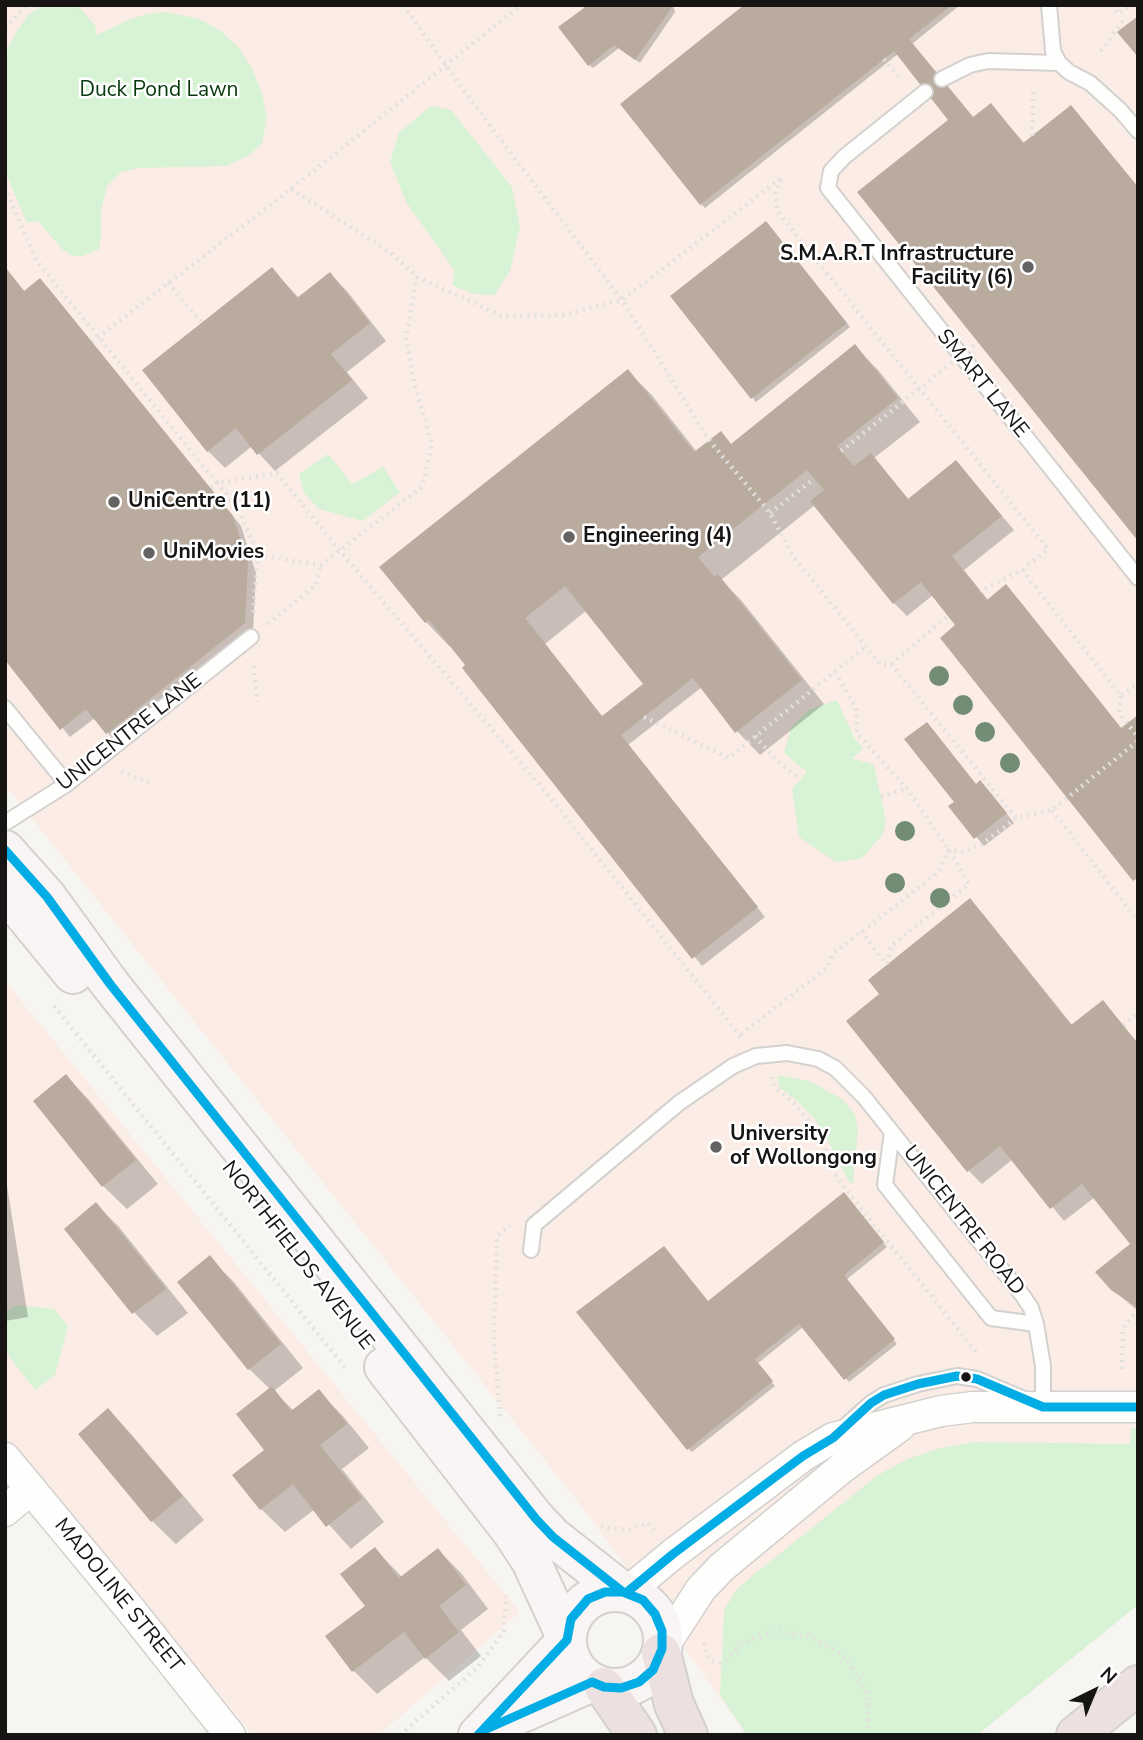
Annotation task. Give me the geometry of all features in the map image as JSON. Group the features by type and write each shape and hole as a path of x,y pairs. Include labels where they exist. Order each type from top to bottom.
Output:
{"highway":[{"path":"662,1651 674,1704 688,1735"},
{"path":"598,1685 637,1735"},
{"path":"1076,1735 1138,1685"}],"main road":[{"name":"NORTHFIELDS AVENUE","path":"5,850 47,897 110,984 536,1519 553,1537 625,1592"},
{"name":"NORTHFIELDS AVENUE","path":"5,891 344,1313 512,1532 531,1561 566,1638"},
{"path":"480,1733 598,1685 621,1688 639,1682 653,1670 662,1651 662,1630 656,1614 643,1600 625,1592 605,1592 581,1604 571,1619 566,1638 567,1649 576,1668 598,1685"},
{"path":"480,1733 566,1638"}],"street":[{"path":"625,1592 792,1464 833,1438 860,1429 973,1406 1138,1406"},
{"path":"662,1651 701,1589 722,1567 843,1468 906,1421"},
{"name":"MADOLINE STREET","path":"5,1458 230,1735"},
{"path":"5,1511 31,1489"}],"lane":[{"path":"1049,5 1053,51 1059,63 1096,88 1138,131"},
{"path":"942,79 970,65 988,61 1059,63"},
{"name":"SMART LANE","path":"925,92 844,157 831,171 828,188 1138,578"},
{"name":"UNICENTRE LANE","path":"5,823 66,784 251,638"},
{"path":"5,708 66,784"},
{"name":"UNICENTRE ROAD","path":"531,1250 534,1225 641,1134 733,1066 772,1053 796,1054 818,1059 835,1068 850,1081 1031,1308 1043,1366 1043,1407"},
{"path":"892,1132 884,1185 992,1318 1036,1324"},
{"path":"833,1438 871,1403 884,1395 957,1376 977,1378 1043,1407"}],"path":[{"path":"5,27 27,5"},
{"path":"403,5 622,300 709,440 770,513 793,556 880,664 891,664 948,616"},
{"path":"92,342 291,189 521,5"},
{"path":"1101,51 1125,23 1111,5"},
{"path":"1118,14 1129,5"},
{"path":"884,59 902,81"},
{"path":"1032,88 1032,136"},
{"path":"291,189 391,253 417,277 502,316 563,314 622,300 781,178 776,193 778,211 1048,549 1022,570 980,591"},
{"path":"5,187 8,201 36,260 238,509 258,555 321,565"},
{"path":"795,232 801,227"},
{"path":"251,638 316,585 321,565 422,486 432,444 414,382 406,337 417,277"},
{"path":"168,283 202,322"},
{"path":"841,451 978,342"},
{"path":"211,488 217,483 277,473 549,796 757,1056 773,1078 776,1089 793,1102 810,1121 823,1143 831,1167 863,1213 976,1353"},
{"path":"770,513 814,479"},
{"path":"891,664 1016,818 1052,810 1138,739 1119,713 1121,696 1022,570"},
{"path":"644,717 729,758 866,646"},
{"path":"835,671 856,708 857,733 907,789 969,884 891,946 887,965 861,931"},
{"path":"1121,696 1138,683"},
{"path":"755,736 777,761 800,779"},
{"path":"103,756 114,770 155,784"},
{"path":"881,796 907,789"},
{"path":"1052,810 1138,921"},
{"path":"48,999 352,1376"},
{"path":"1123,1025 1138,1013"},
{"path":"1122,1369 1123,1328 1138,1309"},
{"path":"595,1525 612,1530 630,1529 648,1523"},
{"path":"400,1735 479,1666 504,1630 506,1590"},
{"path":"712,1661 720,1663 749,1640 776,1631 807,1636 824,1643 846,1658 861,1680 868,1702 867,1735"}],"shaded area":[{"name":"University of Wollongong","path":"5,5 1138,5 1138,1605 977,1735 747,1735 583,1508 5,785"},
{"path":"5,981 520,1612 379,1735 253,1735 5,1436"}],"green space":[{"name":"Duck Pond Lawn","path":"44,5 77,5 95,25 97,35 128,20 166,12 200,19 222,32 239,48 262,93 267,118 262,144 248,156 226,166 139,168 121,172 107,186 101,210 99,249 83,256 72,256 62,249 38,221 27,223 5,171 5,54 29,14"},
{"path":"431,106 451,110 512,187 520,227 510,271 494,295 474,294 452,285 455,271 406,202 390,162 399,133"},
{"path":"328,454 352,484 383,467 400,492 363,521 319,509 304,493 299,474"},
{"path":"837,700 854,737 863,749 852,758 874,765 886,821 883,834 862,858 836,862 799,837 792,789 807,772 784,753 791,727 808,710"},
{"path":"777,1077 809,1081 842,1099 855,1114 858,1129 853,1184 849,1182 814,1118 779,1087"},
{"path":"15,1305 54,1309 68,1326 55,1375 35,1390 5,1351 5,1312"},
{"path":"1131,1428 1138,1428 1138,1605 977,1735 747,1735 720,1695 724,1611 735,1591 878,1475 908,1459 937,1449 972,1442 1130,1444"}],"building":[{"path":"582,5 672,7 635,60 614,45 588,66 558,27 584,8"},
{"name":"S.M.A.R.T Infrastructure Facility (6)","path":"744,5 952,5 909,39 973,117 991,103 1023,143 1071,105 1138,187 1138,541 857,192 948,120 894,51 700,205 620,104"},
{"path":"1138,16 1138,57 1117,32"},
{"path":"766,221 847,323 751,399 670,296"},
{"name":"UniCentre (11)","path":"5,267 24,291 40,278 233,516 248,563 245,623 106,734 86,709 60,730 5,660"},
{"path":"272,267 297,298 330,272 370,323 331,354 352,380 257,455 236,428 207,452 142,370"},
{"path":"855,344 898,398 837,446 854,466 871,453 908,499 956,460 1002,516 952,556 987,600 1006,584 1121,728 1138,715 1138,877 1133,881 940,638 955,625 921,582 893,604 810,501 824,490 807,470 698,557 714,577 718,574 802,680 735,733 693,678 621,735 758,907 692,959 462,668 465,665 429,620 425,623 379,567 628,369 694,452 721,431 731,444","holes":["565,586 643,684 602,716 525,618"]},
{"path":"927,722 976,784 980,780 1007,813 974,839 948,806 954,802 904,739"},
{"path":"970,898 1071,1025 1103,1000 1138,1044 1138,1308 1111,1290 1095,1272 1130,1244 1082,1184 1050,1209 1000,1146 967,1172 846,1021 879,994 868,980"},
{"path":"66,1074 136,1160 102,1187 33,1101"},
{"path":"844,1192 884,1242 844,1275 895,1339 844,1380 799,1324 755,1359 773,1381 687,1450 576,1312 664,1246 708,1301"},
{"path":"96,1202 166,1289 132,1314 64,1229"},
{"path":"210,1255 281,1344 248,1370 177,1282"},
{"path":"272,1386 291,1411 319,1389 347,1424 320,1445 362,1498 326,1527 293,1484 260,1510 232,1475 264,1450 236,1414"},
{"path":"108,1408 183,1496 151,1522 78,1434"},
{"path":"375,1547 399,1578 438,1548 466,1585 439,1606 459,1632 425,1659 404,1632 352,1672 325,1636 365,1606 340,1574"}],"transit line":[{"path":"5,850 47,897 110,984 536,1519 553,1537 623,1592"},
{"path":"626,1593 803,1456 833,1438 871,1403 884,1395 957,1376 977,1379 1043,1407 1138,1407"},
{"path":"478,1735 567,1640 571,1619 588,1599 605,1592 623,1592 643,1600 655,1614 662,1631 662,1649 653,1670 639,1682 621,1688 604,1687 592,1682 482,1731"}],"place":[{"name":"S.M.A.R.T Infrastructure Facility (6)","path":"1028,267"},
{"name":"UniCentre (11)","path":"114,502"},
{"name":"Engineering (4)","path":"569,537"},
{"name":"UniMovies","path":"149,553"},
{"name":"University of Wollongong","path":"716,1147"}]}
